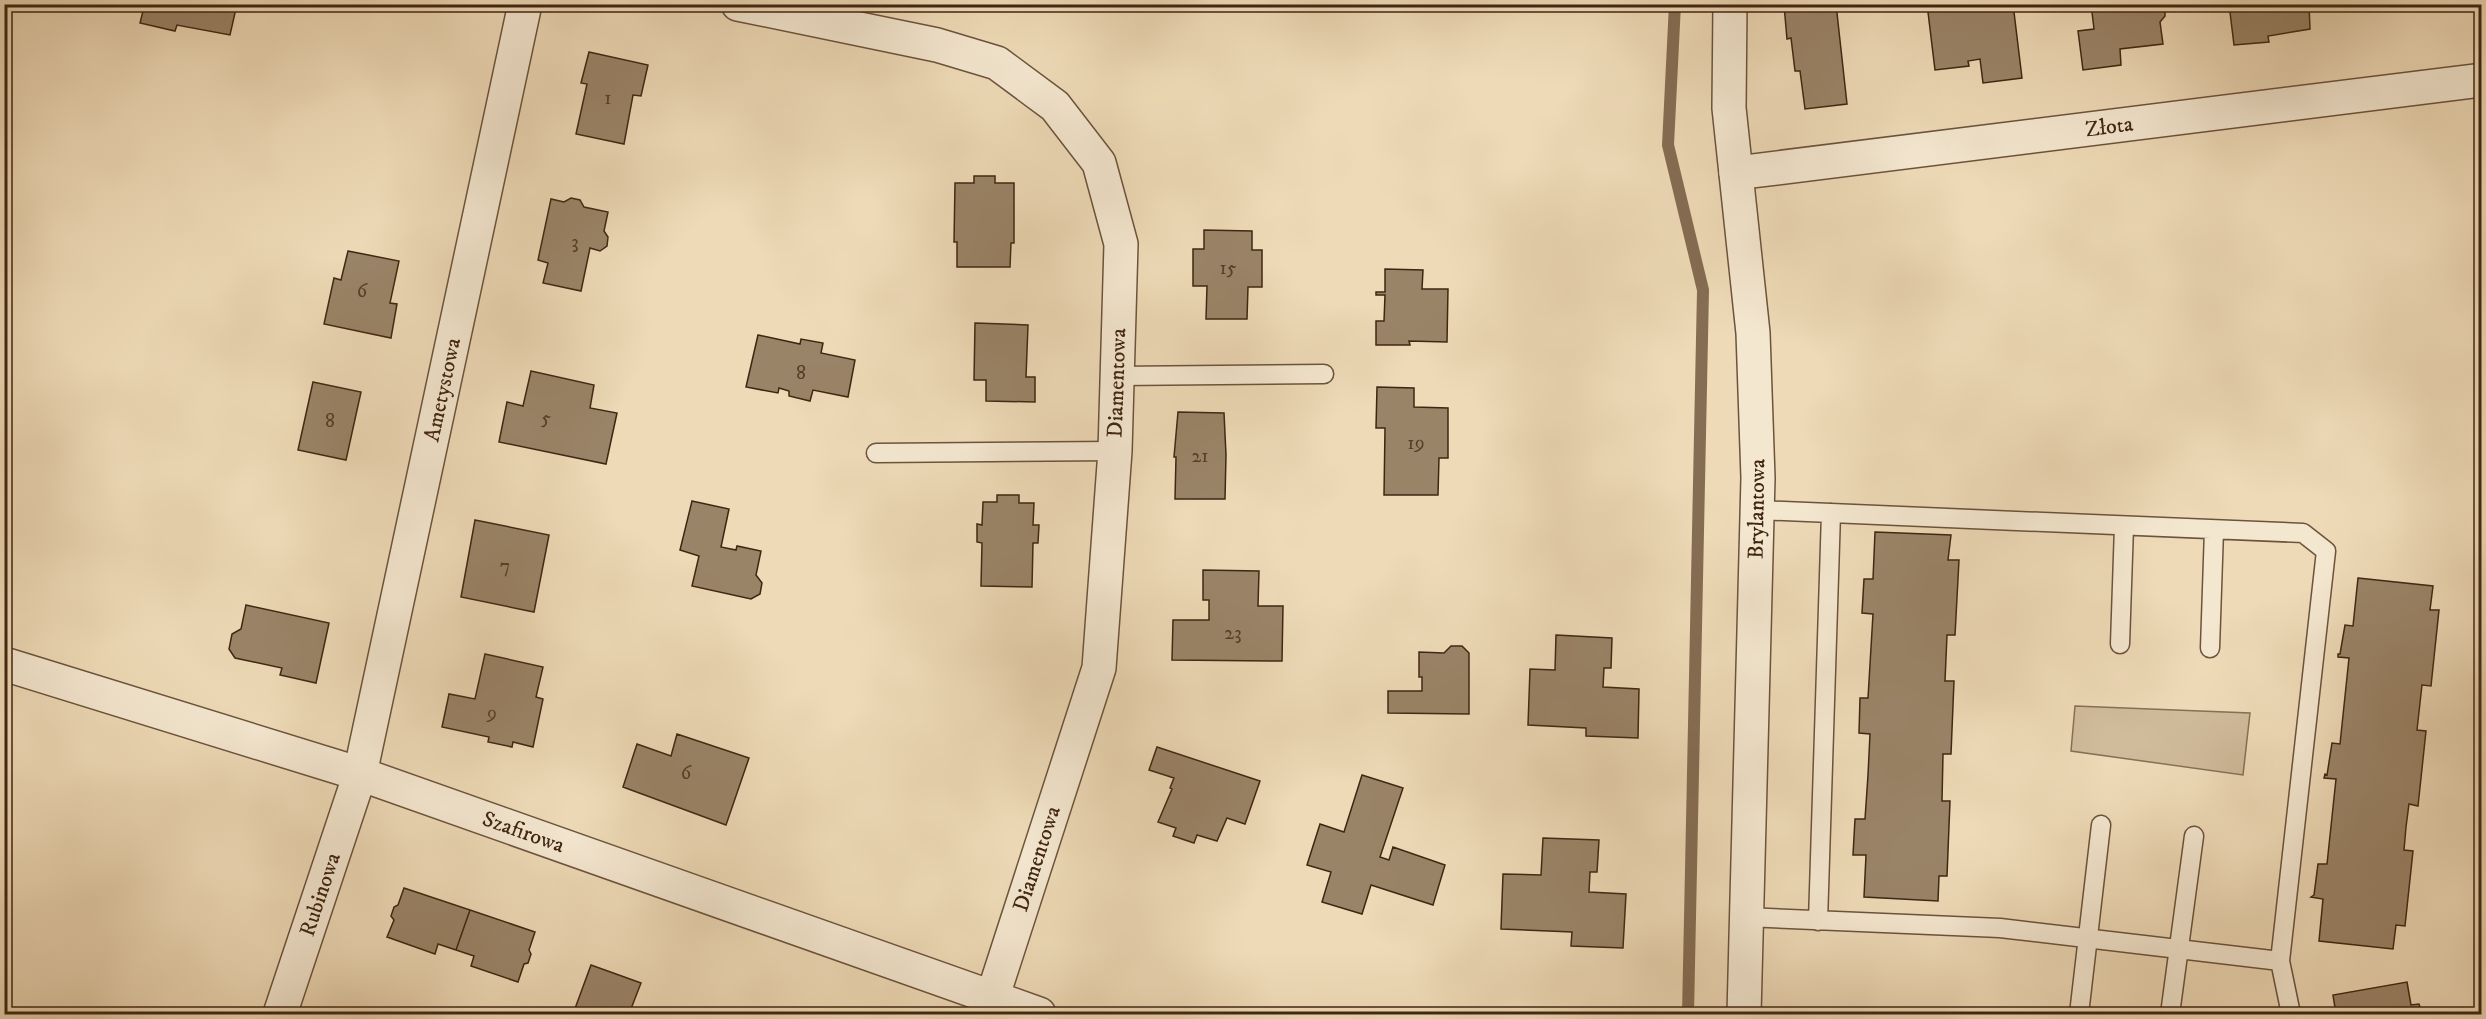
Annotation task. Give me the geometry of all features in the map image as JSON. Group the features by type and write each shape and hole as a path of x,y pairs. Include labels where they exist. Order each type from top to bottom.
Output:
{"street":[{"name":"Ametystowa","path":"360,774 525,4"},
{"name":"Diamentowa","path":"738,4 937,45 997,63 1055,106 1099,163 1120,244 1115,451 1099,668 990,1007"},
{"name":"Brylantowa","path":"1730,4 1729,108 1753,333 1758,510 1744,1014"},
{"name":"Złota","path":"1736,173 2481,80"},
{"name":"Szafirowa","path":"4,664 360,774 990,1007 1039,1014"},
{"name":"Rubinowa","path":"280,1014 360,774"}],"lane":[{"path":"1117,376 1324,374"},
{"path":"876,453 1115,451"},
{"path":"1758,510 2304,533 2326,551 2280,961 2291,1014"},
{"path":"1818,921 1831,513"},
{"path":"2120,644 2124,526"},
{"path":"2211,648 2214,530"},
{"path":"2079,1014 2101,825"},
{"path":"2169,1014 2194,836"},
{"path":"1746,917 2000,928 2280,961"}],"shaded area":[{"path":"2075,706 2250,713 2243,775 2071,751"}],"building":[{"path":"139,4 237,4 230,35 177,25 175,31 140,23 143,11"},
{"path":"1836,4 1847,104 1805,109 1800,71 1795,71 1791,38 1787,39 1784,5"},
{"path":"1927,4 2013,4 2022,78 1983,83 1980,59 1968,61 1969,66 1935,70"},
{"path":"2091,4 2160,4 2165,8 2165,16 2160,22 2163,44 2120,49 2121,65 2083,70 2078,31 2094,29"},
{"path":"2229,4 2309,4 2310,29 2268,36 2269,42 2234,45"},
{"path":"589,52 648,65 641,96 633,95 624,144 576,134 587,84 581,83"},
{"path":"974,176 995,176 995,183 1014,183 1014,243 1011,243 1010,267 957,267 957,242 954,242 955,183 974,183"},
{"path":"571,198 580,200 584,207 608,212 604,231 608,237 607,246 600,251 590,248 581,291 543,283 548,263 538,260 551,199 564,202"},
{"path":"1204,230 1252,231 1252,250 1262,250 1262,287 1248,287 1247,319 1206,319 1207,286 1193,286 1193,249 1204,249"},
{"path":"348,251 399,261 390,303 397,304 391,338 324,324 334,278 341,280"},
{"path":"1385,269 1423,270 1422,289 1448,289 1447,342 1409,341 1410,345 1376,345 1376,321 1384,321 1385,295 1376,295 1376,292 1385,292"},
{"path":"975,323 1028,325 1026,377 1035,377 1035,402 986,401 986,380 974,380"},
{"path":"758,335 800,344 801,339 823,343 821,353 855,360 848,397 813,390 810,401 789,396 789,391 779,388 778,393 746,387"},
{"path":"531,371 594,385 590,408 617,413 606,464 499,442 507,402 523,406"},
{"path":"313,382 361,392 346,460 298,450"},
{"path":"1377,387 1414,388 1414,407 1448,408 1448,458 1439,458 1438,495 1384,495 1385,428 1376,428"},
{"path":"1178,412 1224,413 1225,499 1175,499 1176,457 1174,457"},
{"path":"997,495 1019,495 1019,503 1034,503 1033,525 1039,525 1038,543 1033,543 1032,587 981,586 982,543 977,542 977,524 982,525 983,502 997,502"},
{"path":"692,501 729,509 721,547 736,550 737,546 761,551 756,575 762,583 760,594 751,599 692,586 699,556 680,550"},
{"path":"475,520 549,535 534,612 461,597"},
{"path":"1875,532 1951,535 1948,560 1959,560 1955,635 1947,635 1945,681 1954,681 1951,754 1943,754 1942,801 1950,801 1947,876 1939,876 1938,901 1864,897 1866,855 1853,855 1855,819 1865,819 1868,775 1870,734 1859,733 1860,698 1868,698 1873,614 1862,613 1864,579 1873,579"},
{"path":"1203,570 1259,571 1258,606 1283,606 1282,661 1172,660 1173,620 1209,620 1209,600 1203,600"},
{"path":"2358,578 2433,586 2430,610 2439,610 2431,686 2422,685 2417,730 2426,731 2418,806 2409,804 2406,827 2404,850 2413,851 2405,926 2396,925 2393,949 2319,941 2323,899 2311,897 2314,895 2318,864 2327,864 2336,779 2324,778 2325,774 2327,775 2332,743 2340,744 2349,658 2338,657 2338,654 2340,654 2345,625 2353,626"},
{"path":"246,605 329,623 316,683 280,675 282,668 235,658 229,649 232,634 241,629"},
{"path":"1556,635 1612,638 1611,668 1604,668 1603,687 1639,689 1638,738 1586,736 1586,728 1528,725 1530,669 1555,670"},
{"path":"1451,646 1462,646 1469,653 1469,714 1388,713 1388,691 1422,691 1422,677 1419,677 1419,652 1444,653"},
{"path":"485,654 543,667 536,697 543,699 533,747 513,742 512,747 488,742 489,737 442,727 449,694 475,699"},
{"path":"677,734 749,758 726,825 623,787 637,744 671,756"},
{"path":"1157,747 1260,781 1245,824 1227,818 1217,841 1197,835 1194,843 1173,836 1176,828 1158,822 1172,789 1170,788 1174,778 1149,770"},
{"path":"1362,775 1403,788 1380,857 1389,860 1393,847 1445,865 1433,905 1371,885 1362,914 1322,902 1331,872 1307,865 1320,824 1344,832"},
{"path":"1543,838 1599,840 1597,872 1590,872 1589,892 1626,894 1623,948 1571,946 1572,932 1501,929 1503,874 1541,875"},
{"path":"404,888 470,910 456,950 438,944 435,954 387,937 394,920 391,916 394,907 398,905"},
{"path":"470,910 535,932 529,950 531,954 528,963 524,964 518,982 471,966 474,956 456,950"},
{"path":"591,965 641,983 629,1014 573,1014"},
{"path":"2407,982 2411,1005 2419,1004 2420,1007 2411,1009 2412,1014 2336,1014 2333,995"}],"waterway":[{"path":"1675,4 1668,145 1703,290 1688,1014"}]}
